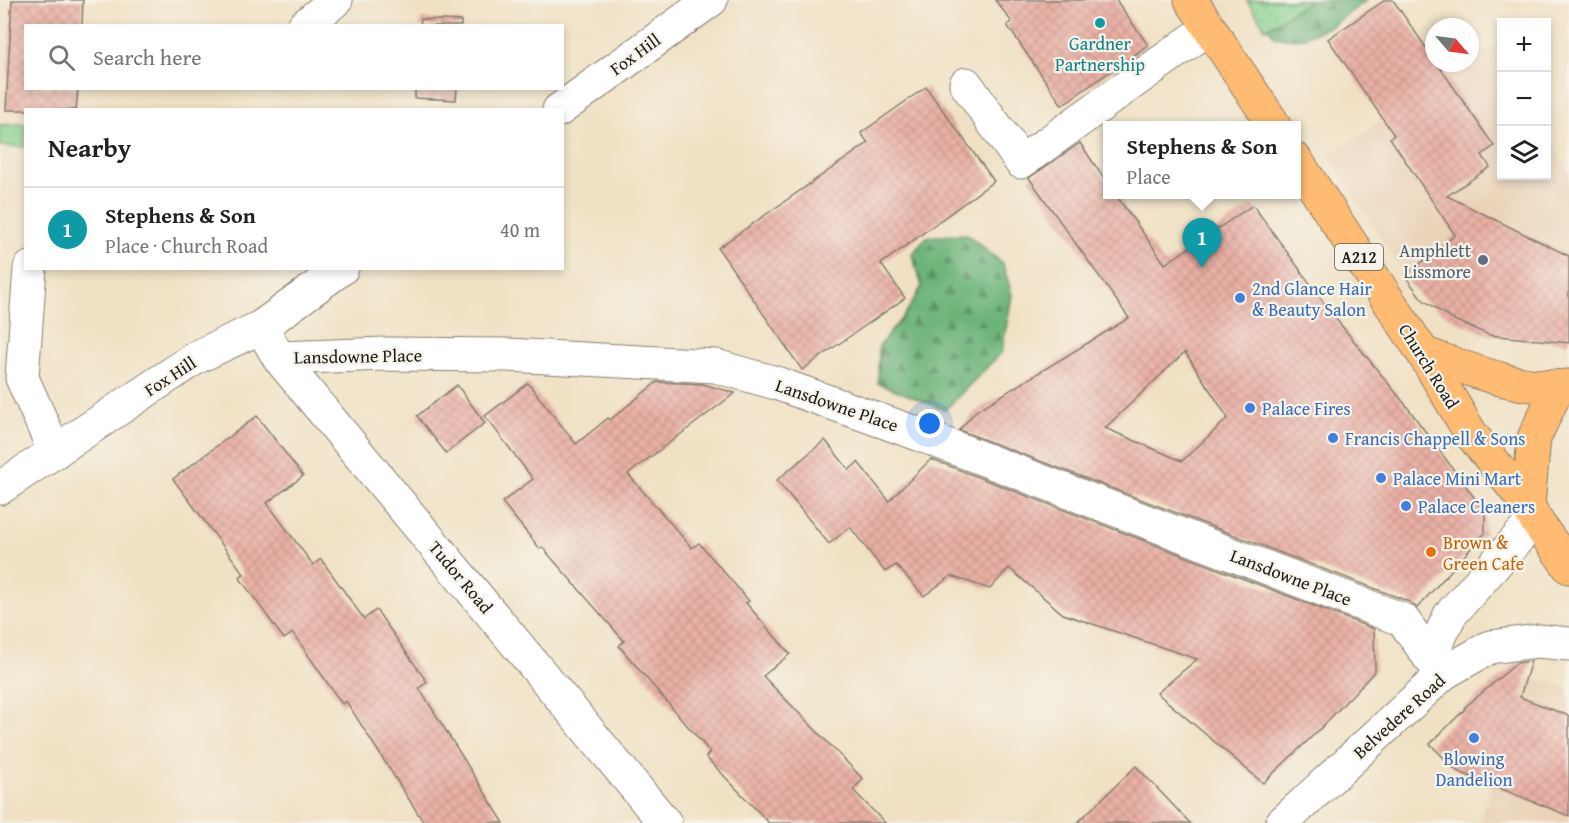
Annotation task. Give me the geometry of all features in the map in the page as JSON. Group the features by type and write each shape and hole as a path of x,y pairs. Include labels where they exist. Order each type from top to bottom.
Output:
{"main road":[{"path":"1191,0 1271,121"},
{"name":"Church Road","path":"1301,168 1423,353 1471,434 1531,512 1569,567"},
{"path":"1423,353 1504,381 1563,386 1534,438 1531,512"}],"street":[{"path":"306,24 336,0"},
{"name":"Fox Hill","path":"562,108 711,0"},
{"path":"966,84 1021,162 1209,28"},
{"path":"30,270 22,378 55,452"},
{"name":"Fox Hill","path":"0,488 197,357 261,327 339,270"},
{"name":"Tudor Road","path":"261,327 279,358 665,823"},
{"name":"Lansdowne Place","path":"279,358 385,354 508,355 715,366 776,383 921,435 1403,620 1437,665"},
{"name":"Belvedere Road","path":"1437,665 1450,615 1531,512"},
{"name":"Belvedere Road","path":"1282,823 1437,665 1490,646 1538,641 1569,644"}],"shaded area":[{"path":"1497,44 1497,180 1551,180 1551,140 1569,173 1569,343 1489,335 1452,319 1422,299 1329,156 1455,72 1479,72 1479,55"},
{"path":"1501,676 1551,681 1569,690 1569,823 1478,823 1494,781 1445,729"}],"green space":[{"path":"1246,0 1310,0 1266,29"},
{"path":"1258,0 1367,0 1331,26 1299,39 1275,37 1262,19"},
{"path":"24,124 24,147 0,146 0,125"},
{"path":"967,234 1003,264 1012,295 1002,352 945,410 878,383 879,346 906,313 922,286 912,255 926,237"}],"building":[{"path":"12,0 83,0 82,24 24,24 24,90 78,90 76,108 6,110"},
{"path":"995,0 1116,0 1148,45 1062,105 1007,25 1012,22"},
{"path":"1385,0 1393,0 1425,46 1425,72 1443,72 1494,146 1482,155 1490,167 1447,196 1569,256 1569,343 1489,335 1452,319 1422,299 1405,276 1455,235 1390,138 1394,135 1328,39"},
{"path":"421,19 461,21 461,24 420,24"},
{"path":"926,87 994,181 881,264 905,298 802,370 718,248 868,143 861,133"},
{"path":"415,90 457,90 456,100 415,98"},
{"path":"1080,143 1103,177 1103,199 1119,199 1165,264 1253,205 1332,314 1405,404 1485,512 1485,533 1417,608 1410,602 959,430 976,411 1129,318 1029,178","holes":["1185,352 1228,418 1182,461 1105,428"]},
{"path":"657,382 703,384 735,393 628,474 692,548 699,543 749,601 746,603 790,654 763,676 863,779 853,790 885,823 769,823 706,757 710,752 619,646 624,641 542,547 540,549 502,502 533,479 485,416 528,383 576,444"},
{"path":"457,385 485,423 446,453 417,416"},
{"path":"257,416 303,476 267,503 313,565 321,559 364,619 376,610 380,615 427,682 419,688 504,823 424,823 346,701 342,704 293,633 284,639 239,577 244,574 173,479"},
{"path":"825,440 849,470 858,462 889,501 931,459 1374,629 1375,671 1320,729 1263,783 1157,693 1197,659 1063,614 1009,568 990,589 951,576 924,596 896,565 885,572 850,527 829,544 777,480"},
{"path":"1531,661 1520,697 1569,716 1569,816 1457,771 1430,744 1464,708 1517,663"},
{"path":"1136,766 1190,823 1077,823"}],"place":[{"name":"Gardner Partnership","path":"1100,23"},
{"name":"Amphlett Lissmore","path":"1483,260"},
{"name":"Stephens & Son","path":"1202,268"},
{"name":"2nd Glance Hair & Beauty Salon","path":"1240,298"},
{"name":"Palace Fires","path":"1250,408"},
{"name":"Francis Chappell & Sons","path":"1333,438"},
{"name":"Palace Mini Mart","path":"1381,478"},
{"name":"Palace Cleaners","path":"1406,506"},
{"name":"Brown & Green Cafe","path":"1431,552"},
{"name":"Blowing Dandelion","path":"1474,738"}]}
